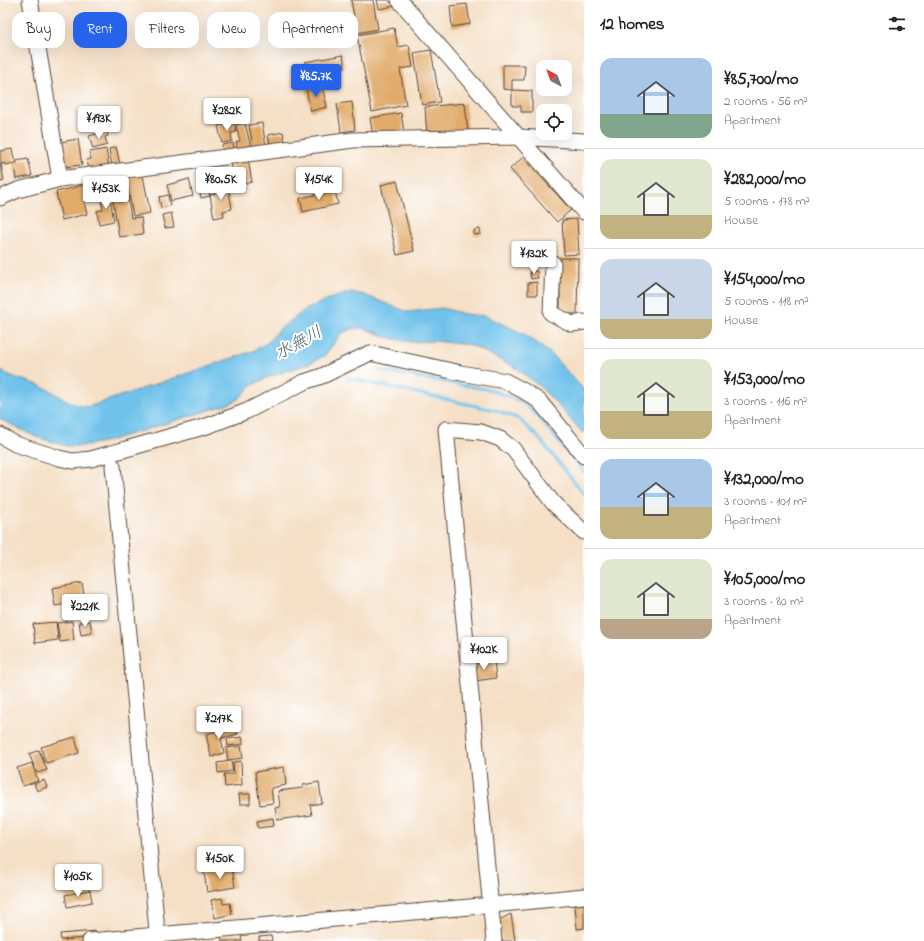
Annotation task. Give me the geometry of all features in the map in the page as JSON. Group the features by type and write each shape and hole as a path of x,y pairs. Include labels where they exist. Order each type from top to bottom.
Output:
{"street":[{"path":"30,0 60,179"},
{"path":"399,0 584,212"},
{"path":"0,198 18,190 60,179 353,140 519,137 584,141"},
{"path":"553,263 551,313 572,324 584,322"},
{"path":"0,435 15,444 60,458 73,461 91,460 206,426 247,410 304,382 322,376 370,353 505,381 539,401 584,456"},
{"path":"494,941 492,906 446,429 481,432 500,439 513,449 553,503 584,532"},
{"path":"113,466 158,938"},
{"path":"90,941 158,938 584,896"}],"water":[{"name":"水無川","path":"351,292 364,295 408,312 442,308 465,314 485,316 526,335 551,354 584,390 584,434 538,385 516,368 471,345 435,341 411,342 390,338 363,328 351,329 342,333 324,356 308,364 268,377 251,386 239,399 229,404 108,441 82,446 67,446 36,437 0,419 0,370 43,387 76,404 88,407 253,351 267,343 281,328 305,310 326,300"}],"building":[{"path":"351,0 373,0 378,29 358,33 358,12 353,12"},
{"path":"377,0 388,0 394,6 379,9"},
{"path":"467,4 470,24 452,27 450,6"},
{"path":"394,28 398,47 409,45 413,67 400,69 406,105 372,112 358,35"},
{"path":"431,50 440,102 422,105 414,53"},
{"path":"343,55 345,68 308,75 305,62"},
{"path":"503,65 525,65 524,80 512,80 512,90 503,89"},
{"path":"322,86 327,107 311,111 306,89"},
{"path":"512,90 532,91 532,112 521,112 521,106 512,106"},
{"path":"352,102 355,130 341,132 337,104"},
{"path":"465,103 468,133 427,136 425,107"},
{"path":"401,113 404,132 373,137 370,118"},
{"path":"234,123 236,132 231,133 232,141 222,143 218,126"},
{"path":"245,123 251,148 238,151 236,142 240,141 236,125"},
{"path":"262,123 266,146 253,148 249,125"},
{"path":"107,131 108,136 105,137 107,145 93,149 89,136"},
{"path":"283,132 285,142 270,145 268,135"},
{"path":"78,139 82,165 64,167 60,142"},
{"path":"233,143 235,150 223,153 222,145"},
{"path":"116,147 120,164 112,166 109,149"},
{"path":"12,149 15,163 5,165 4,163 1,164 4,181 0,182 0,151"},
{"path":"106,149 109,167 89,170 87,160 91,159 90,152"},
{"path":"523,157 571,210 557,222 510,169"},
{"path":"28,159 32,176 16,179 14,165 17,164 16,161"},
{"path":"248,159 252,182 235,185 231,162"},
{"path":"143,175 150,213 133,216 126,178"},
{"path":"107,179 109,191 94,194 92,182"},
{"path":"189,179 193,196 171,201 167,185"},
{"path":"397,181 414,251 397,255 381,185"},
{"path":"88,184 91,200 84,202 87,214 62,220 56,192"},
{"path":"207,184 210,196 201,198 198,186"},
{"path":"126,186 131,218 141,217 143,234 119,237 111,188"},
{"path":"228,186 232,209 223,211 224,216 214,218 210,195 215,194 214,188"},
{"path":"335,191 338,204 303,212 300,198"},
{"path":"109,193 114,221 99,224 97,211 103,210 100,195"},
{"path":"168,195 170,206 161,208 159,197"},
{"path":"171,213 174,227 165,228 162,215"},
{"path":"577,219 579,254 564,255 562,220"},
{"path":"480,229 481,234 474,235 474,230"},
{"path":"560,258 578,258 577,314 560,314"},
{"path":"532,263 537,263 537,267 532,268"},
{"path":"530,271 537,271 538,278 531,279"},
{"path":"537,282 537,295 528,295 528,283"},
{"path":"82,583 85,601 55,606 52,588"},
{"path":"72,621 74,640 60,642 57,623"},
{"path":"90,621 92,633 81,635 79,622"},
{"path":"56,622 58,640 35,643 33,624"},
{"path":"494,661 496,678 475,681 473,664"},
{"path":"236,726 238,734 221,738 224,753 211,757 206,734"},
{"path":"75,737 79,753 46,763 41,747"},
{"path":"242,737 243,744 228,746 227,739"},
{"path":"241,746 243,758 228,760 226,748"},
{"path":"39,750 47,770 37,773 29,754"},
{"path":"231,761 233,771 218,773 217,763"},
{"path":"241,761 242,785 225,787 224,774 234,774 233,762"},
{"path":"32,763 38,781 23,786 17,768"},
{"path":"284,767 286,785 271,788 273,803 260,805 255,772"},
{"path":"44,780 47,787 37,791 34,784"},
{"path":"319,782 322,803 310,805 312,815 277,820 275,808 280,807 278,791 303,788 303,785"},
{"path":"239,794 250,794 250,804 240,804"},
{"path":"273,818 274,826 258,828 257,821"},
{"path":"232,867 235,887 207,892 204,872"},
{"path":"90,890 92,902 67,907 65,895"},
{"path":"222,898 223,904 230,903 232,914 215,918 211,900"},
{"path":"584,904 584,928 577,929 575,905"},
{"path":"511,914 515,941 502,941 499,920"},
{"path":"96,931 96,937 61,940 60,934"},
{"path":"241,934 242,941 222,941 221,936"},
{"path":"271,936 272,941 259,941 259,937"}],"waterway":[{"path":"377,370 491,390 523,402 544,424 584,472"},
{"path":"347,378 499,411 519,419 538,437 584,494"}]}
